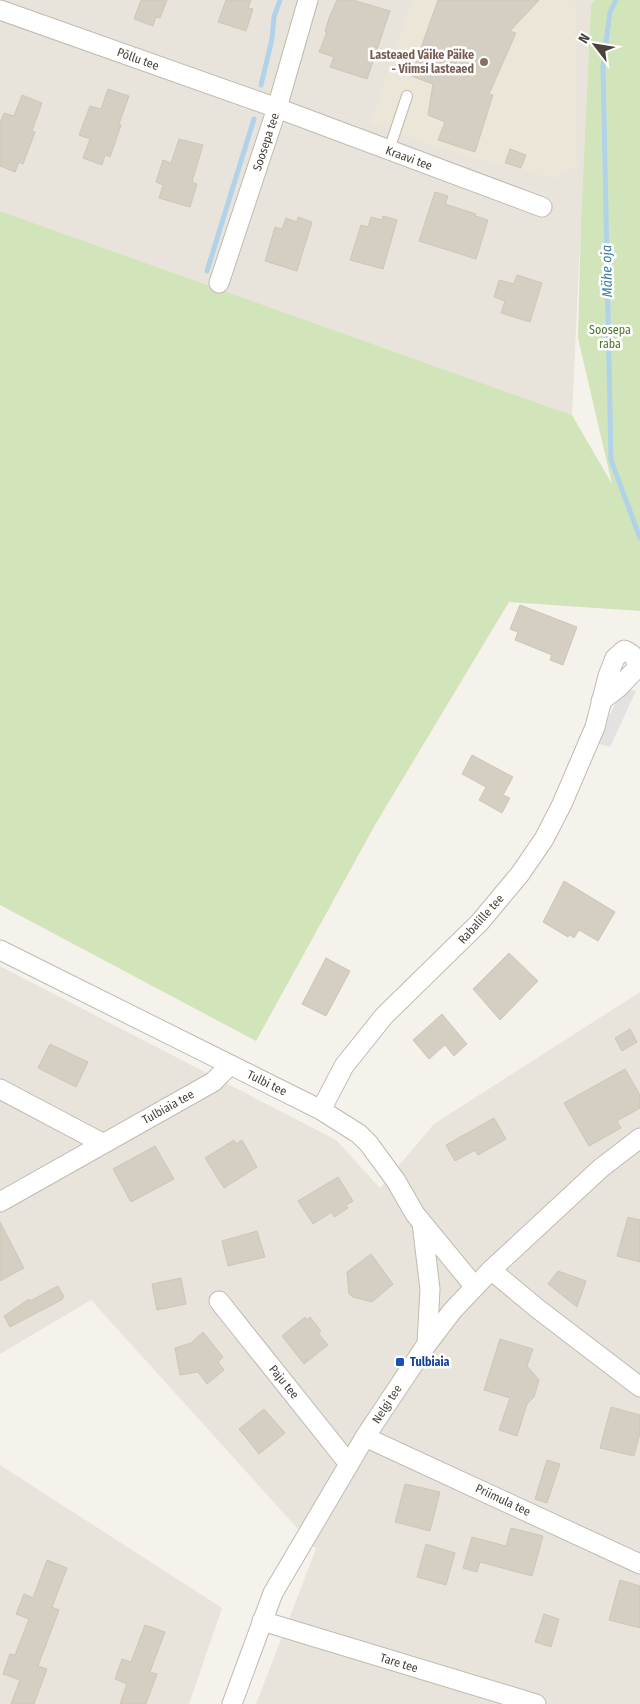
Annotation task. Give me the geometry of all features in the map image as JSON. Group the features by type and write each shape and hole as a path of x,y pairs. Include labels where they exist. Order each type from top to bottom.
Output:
{"street":[{"name":"Soosepa tee","path":"219,283 277,108 308,0"},
{"name":"Põllu tee","path":"0,10 277,108"},
{"name":"Kraavi tee","path":"277,108 542,207"},
{"name":"Rabalille tee","path":"321,1110 344,1066 384,1016 480,922 520,874 544,839 562,804 595,727 601,702"},
{"name":"Tulbi tee","path":"0,950 321,1110 359,1134 369,1144 396,1181 415,1214 475,1287"},
{"name":"Tulbiaia tee","path":"0,1202 213,1082 230,1065"},
{"path":"0,1089 102,1143"},
{"name":"Nelgi tee","path":"232,1704 273,1593 365,1437 427,1344 452,1310 491,1270 601,1168 640,1138"},
{"path":"422,1223 430,1289 427,1344"},
{"path":"491,1270 538,1309 640,1387"},
{"name":"Paju tee","path":"219,1301 349,1464"},
{"name":"Priimula tee","path":"365,1437 640,1564"},
{"name":"Tare tee","path":"262,1621 536,1704"}],"lane":[{"path":"389,150 407,96"}],"shaded area":[{"path":"0,0 595,0 591,5 572,415 0,211"},
{"name":"Lasteaed Väike Päike - Viimsi lasteaed","path":"412,0 575,0 577,165 556,179 453,152 371,123"},
{"path":"623,688 636,691 610,747 596,743"},
{"path":"0,966 336,1140 380,1188 434,1124 640,992 640,1704 256,1704 316,1549 91,1300 0,1354"},
{"path":"0,1465 222,1608 189,1704 0,1704"}],"green space":[{"name":"Soosepa raba","path":"595,0 640,0 640,611 509,602 375,825 256,1041 0,905 0,211 572,415 612,484 578,338 581,219 591,5"}],"building":[{"path":"141,0 167,0 160,18 156,17 153,26 134,19"},
{"path":"226,0 251,0 248,8 253,9 246,31 218,22"},
{"path":"337,0 353,0 390,11 367,79 330,67 334,57 319,52 327,32 325,32 329,18"},
{"path":"438,0 539,0 510,31 516,33 489,94 493,95 475,152 438,140 445,122 428,115 433,84 411,76"},
{"path":"108,89 129,96 110,157 105,155 102,165 83,158 90,139 79,135 90,106 101,109"},
{"path":"22,95 42,103 32,131 35,132 23,164 19,162 15,172 0,166 0,123 4,113 14,116"},
{"path":"179,139 203,145 192,182 197,184 190,207 159,198 163,185 156,182 163,160 171,163"},
{"path":"510,149 526,155 521,168 505,163"},
{"path":"435,192 448,196 445,204 488,220 476,259 419,241"},
{"path":"383,216 397,220 383,269 350,260 361,225 368,227 371,217 382,220"},
{"path":"298,217 312,222 297,271 265,261 275,227 282,229 286,218 297,222"},
{"path":"517,275 542,283 530,322 501,313 505,301 494,297 499,280 514,284"},
{"path":"520,605 577,627 563,665 550,660 552,655 515,640 518,632 510,629"},
{"path":"472,755 513,777 503,795 510,798 502,813 479,800 486,787 462,774"},
{"path":"564,881 615,912 598,941 579,930 574,938 570,935 568,937 543,922"},
{"path":"509,953 538,981 500,1020 473,989"},
{"path":"326,958 350,971 326,1016 302,1004"},
{"path":"442,1014 467,1044 454,1056 445,1045 429,1059 413,1040"},
{"path":"630,1029 637,1042 622,1051 615,1038"},
{"path":"50,1044 88,1062 76,1087 38,1068"},
{"path":"625,1069 640,1095 640,1108 617,1121 621,1128 589,1146 564,1103"},
{"path":"494,1118 506,1139 478,1155 475,1150 455,1161 446,1145"},
{"path":"234,1140 236,1144 242,1140 257,1167 224,1188 205,1158"},
{"path":"155,1146 174,1179 131,1202 113,1169"},
{"path":"338,1177 353,1201 346,1205 348,1208 334,1217 332,1212 313,1224 298,1201"},
{"path":"628,1217 640,1220 640,1262 617,1256"},
{"path":"0,1222 24,1268 0,1281"},
{"path":"257,1231 265,1257 228,1266 222,1241"},
{"path":"371,1254 393,1284 372,1302 353,1297 349,1294 347,1272"},
{"path":"558,1271 586,1281 577,1307 548,1284"},
{"path":"181,1278 186,1304 157,1310 152,1284"},
{"path":"58,1286 64,1297 63,1299 10,1327 4,1316 29,1299 30,1301"},
{"path":"305,1317 307,1320 310,1317 321,1331 318,1333 328,1345 304,1364 282,1336"},
{"path":"203,1332 223,1357 218,1362 224,1370 207,1384 198,1372 180,1375 175,1348 191,1343"},
{"path":"500,1339 533,1349 527,1366 539,1380 534,1397 527,1404 517,1436 499,1430 510,1398 484,1390"},
{"path":"611,1407 640,1415 640,1433 634,1456 600,1448"},
{"path":"264,1409 285,1433 259,1454 239,1429"},
{"path":"547,1460 560,1464 547,1503 535,1499"},
{"path":"405,1484 440,1492 430,1531 395,1522"},
{"path":"511,1528 543,1536 532,1576 480,1562 477,1572 463,1568 472,1537 506,1546"},
{"path":"426,1544 455,1553 446,1585 417,1577"},
{"path":"47,1560 67,1568 52,1607 59,1610 38,1666 47,1669 34,1704 11,1704 20,1680 3,1674 10,1654 15,1655 29,1619 16,1614 24,1594 33,1598"},
{"path":"620,1580 640,1586 640,1628 609,1620"},
{"path":"544,1614 559,1619 551,1647 535,1642"},
{"path":"145,1625 165,1632 150,1672 157,1674 146,1704 120,1704 127,1684 115,1679 122,1659 131,1662"}],"waterway":[{"path":"261,85 272,39 274,17 280,0"},
{"name":"Mähe oja","path":"616,0 610,12 603,66 611,460 640,538"},
{"path":"207,271 254,119"}],"place":[{"name":"Lasteaed Väike Päike - Viimsi lasteaed","path":"484,62"},
{"name":"Tulbiaia","path":"400,1362"}]}
